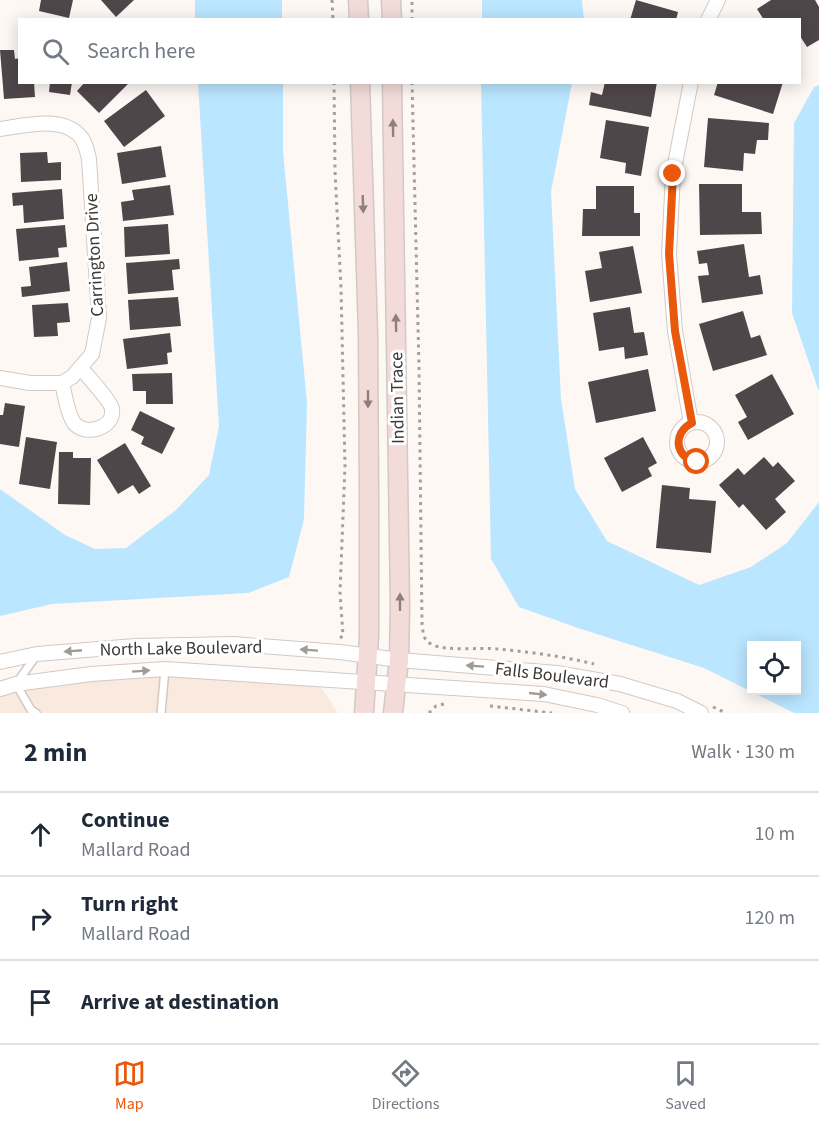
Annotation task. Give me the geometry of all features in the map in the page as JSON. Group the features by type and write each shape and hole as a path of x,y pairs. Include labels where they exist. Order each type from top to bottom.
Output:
{"main road":[{"path":"358,0 359,18"},
{"path":"392,0 392,18"},
{"name":"Indian Trace","path":"360,84 368,333 368,656 364,713"},
{"name":"Indian Trace","path":"392,84 399,512 399,660 393,713"}],"street":[{"path":"709,18 718,0"},
{"path":"692,84 673,174 669,254 675,331 692,423"},
{"name":"Carrington Drive","path":"0,129 41,124 61,125 77,133 85,143 89,159 99,318 92,354 72,377 62,383"},
{"path":"0,378 30,383 62,383 74,423 81,430 93,430 104,426 110,420 112,410 106,398 81,368"},
{"name":"North Lake Boulevard","path":"0,662 37,654 135,645 234,644 340,652 399,660"},
{"name":"Falls Boulevard","path":"399,660 557,673 620,684 676,707 703,708"},
{"name":"North Lake Boulevard","path":"0,689 16,684 91,674 165,669 365,682"},
{"name":"Falls Boulevard","path":"365,682 396,686 489,689 544,694 597,705 622,713"}],"lane":[{"path":"36,713 31,710 16,684 37,654"},
{"path":"161,713 165,669"}],"path":[{"path":"332,0 333,18"},
{"path":"412,0 412,18"},
{"path":"332,642 343,636 340,592 345,466 342,288 335,171 334,84"},
{"path":"412,84 424,638 429,644 439,647 495,648 565,657 600,665"},
{"path":"429,713 436,706 451,702"},
{"path":"485,705 552,713"},
{"path":"703,708 726,713"}],"shaded area":[{"path":"91,674 315,678 338,713 0,713 0,689"}],"water":[{"path":"195,0 282,0 282,18 195,18"},
{"path":"482,0 582,0 584,18 482,18"},
{"path":"198,84 283,84 283,151 307,403 304,519 289,577 248,593 52,604 0,616 0,489 65,535 95,549 126,548 176,510 209,475 219,426"},
{"path":"481,84 572,84 551,192 561,399 575,489 607,541 699,585 751,567 787,543 819,502 819,713 794,713 758,695 801,695 801,641 747,641 747,690 704,668 519,607 491,559"},
{"path":"819,85 819,392 792,313 794,123 814,87"}],"building":[{"path":"41,0 73,0 69,18 39,11"},
{"path":"101,0 134,0 116,17"},
{"path":"636,0 678,12 676,18 631,18"},
{"path":"771,0 815,0 819,7 819,40 807,47 801,38 801,18 763,18 757,9"},
{"path":"0,50 14,50 15,59 18,58 18,84 34,84 35,97 4,99"},
{"path":"50,84 72,84 70,95 49,92"},
{"path":"83,84 128,84 99,113 77,91"},
{"path":"605,84 657,84 651,117 589,105 591,92 602,95"},
{"path":"717,84 782,84 773,114 714,95"},
{"path":"146,90 165,116 124,147 104,121"},
{"path":"708,118 769,123 768,140 757,140 755,154 744,153 743,171 704,167"},
{"path":"606,120 649,127 641,176 625,173 626,163 600,158"},
{"path":"161,146 166,177 122,184 117,153"},
{"path":"47,152 48,163 61,162 61,180 21,182 20,153"},
{"path":"699,184 742,184 742,212 761,212 762,234 700,235"},
{"path":"170,185 174,215 123,221 121,202 134,200 132,190"},
{"path":"596,186 634,186 634,213 640,213 640,236 582,236 583,209 596,209"},
{"path":"62,189 64,219 24,223 23,205 13,206 12,193"},
{"path":"168,224 170,254 125,257 124,227"},
{"path":"65,225 67,247 58,248 59,257 19,261 16,229"},
{"path":"744,244 749,277 760,275 763,294 702,303 698,276 709,275 707,263 699,264 697,251"},
{"path":"633,246 642,293 590,302 585,271 602,268 599,252"},
{"path":"179,259 180,269 172,270 174,290 128,294 126,263"},
{"path":"67,262 70,291 22,297 21,287 31,286 29,267"},
{"path":"178,297 181,326 130,330 128,300"},
{"path":"68,303 70,322 57,323 58,336 34,337 32,305"},
{"path":"630,307 634,333 644,332 648,355 625,359 624,347 599,351 593,313"},
{"path":"743,311 751,338 760,335 767,355 713,371 699,324"},
{"path":"170,333 172,352 167,353 168,364 127,369 123,339"},
{"path":"648,369 656,411 596,423 588,382"},
{"path":"172,373 173,404 146,404 146,391 133,391 132,374"},
{"path":"772,374 794,414 748,440 738,422 747,417 735,395"},
{"path":"5,403 25,406 19,447 0,444 0,415 3,415"},
{"path":"140,411 175,428 162,454 141,444 144,437 131,430"},
{"path":"26,437 57,442 50,489 19,484"},
{"path":"643,437 657,463 648,468 652,476 622,492 604,458"},
{"path":"125,443 151,486 139,494 133,485 118,494 97,460"},
{"path":"59,452 73,452 73,458 91,458 90,505 58,504"},
{"path":"764,457 773,467 778,462 795,481 775,499 786,512 766,530 743,504 739,508 719,485 738,468 744,475"},
{"path":"662,485 690,488 689,499 716,501 711,553 656,548"}],"route":[{"path":"673,174 669,254 675,331 692,423 682,430 678,448 685,458 697,462"}]}
